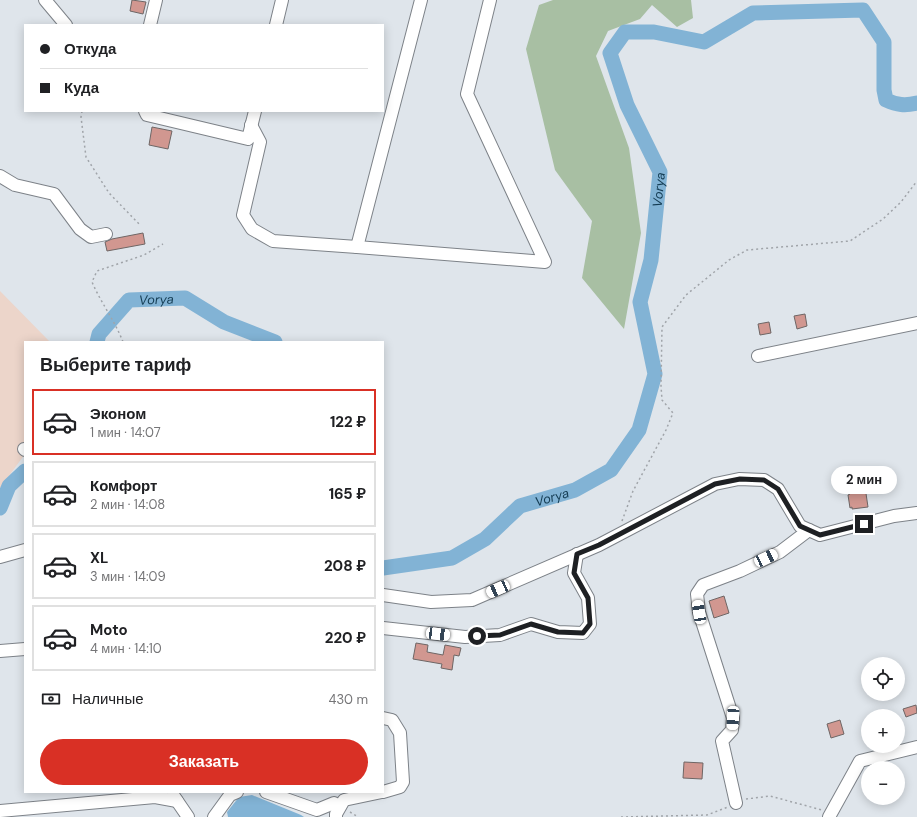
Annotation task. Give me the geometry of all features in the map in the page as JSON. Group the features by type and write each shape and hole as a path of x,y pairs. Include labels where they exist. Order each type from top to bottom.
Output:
{"street":[{"path":"44,0 65,24"},
{"path":"150,24 156,0"},
{"path":"276,24 282,0"},
{"path":"357,247 421,0"},
{"path":"251,125 260,142 243,215 252,229 273,240 545,262 467,94 490,0"},
{"path":"145,112 146,115 248,139 255,112"},
{"path":"0,176 15,185 54,194 80,229 91,237 106,234"},
{"path":"758,356 917,323"},
{"path":"384,595 431,602 472,600 615,536 715,484 740,479 764,480 778,489 800,526 820,535 894,516 917,513"},
{"path":"736,803 722,741 732,730 733,718 699,612 697,594 703,585 740,571 780,552 809,530"},
{"path":"0,557 24,550"},
{"path":"384,628 465,638 500,635 531,624 558,632 583,633 590,624 588,598 574,573 577,554"},
{"path":"0,651 24,649"},
{"path":"384,718 392,720 400,733 403,782 400,788 384,792"},
{"path":"829,817 860,761 917,747"},
{"path":"214,817 230,795 235,793"},
{"path":"269,793 317,810 334,803 338,812"},
{"path":"338,812 344,800 377,793"},
{"path":"0,811 174,796 188,817"}],"path":[{"path":"82,112 81,117 86,157 109,193 121,208 142,226"},
{"path":"615,536 633,491 666,430 673,412 662,400 660,386 662,327 686,295 728,260 747,250 782,245 850,240 883,219 900,202 917,181"},
{"path":"123,341 116,325 99,298 92,282 97,271 144,254 163,244"}],"shaded area":[{"path":"0,291 49,341 24,341 24,455 0,488"}],"green space":[{"path":"553,0 691,0 693,18 677,27 652,5 640,19 608,31 596,56 629,148 641,233 624,329 582,278 592,221 555,170 526,49 539,5"}],"water":[{"path":"252,795 304,817 228,817 227,812 239,797"}],"building":[{"path":"132,0 146,2 143,14 130,11"},
{"path":"152,127 172,131 168,149 149,145"},
{"path":"143,233 145,244 107,251 105,242 112,239"},
{"path":"805,314 807,326 797,329 794,316"},
{"path":"769,322 771,333 760,335 758,324"},
{"path":"864,480 868,507 852,509 852,507 850,508 848,495 850,494 848,483"},
{"path":"724,596 729,613 714,618 709,601"},
{"path":"416,643 428,645 427,652 443,655 445,645 461,648 459,656 454,655 452,670 441,668 442,664 413,659"},
{"path":"916,705 917,713 906,717 905,709 903,709"},
{"path":"840,720 844,734 831,738 827,724"},
{"path":"684,762 703,763 702,779 683,778"}],"waterway":[{"name":"Vorya","path":"384,568 452,558 485,539 520,506 575,490 611,470 639,430 655,374 640,302 651,260 660,172 627,105 610,53 625,32 654,32 704,42 753,13 863,10 884,42 884,90 886,100 901,104 917,103"},
{"name":"Vorya","path":"97,341 99,334 129,300 185,298 224,322 272,341"},
{"name":"Vorya","path":"0,508 9,486 24,472"}],"route":[{"path":"477,636 500,635 531,624 558,632 583,633 590,624 588,598 574,573 577,554 599,545 715,484 740,479 764,480 778,489 800,526 820,535 864,524"}]}
